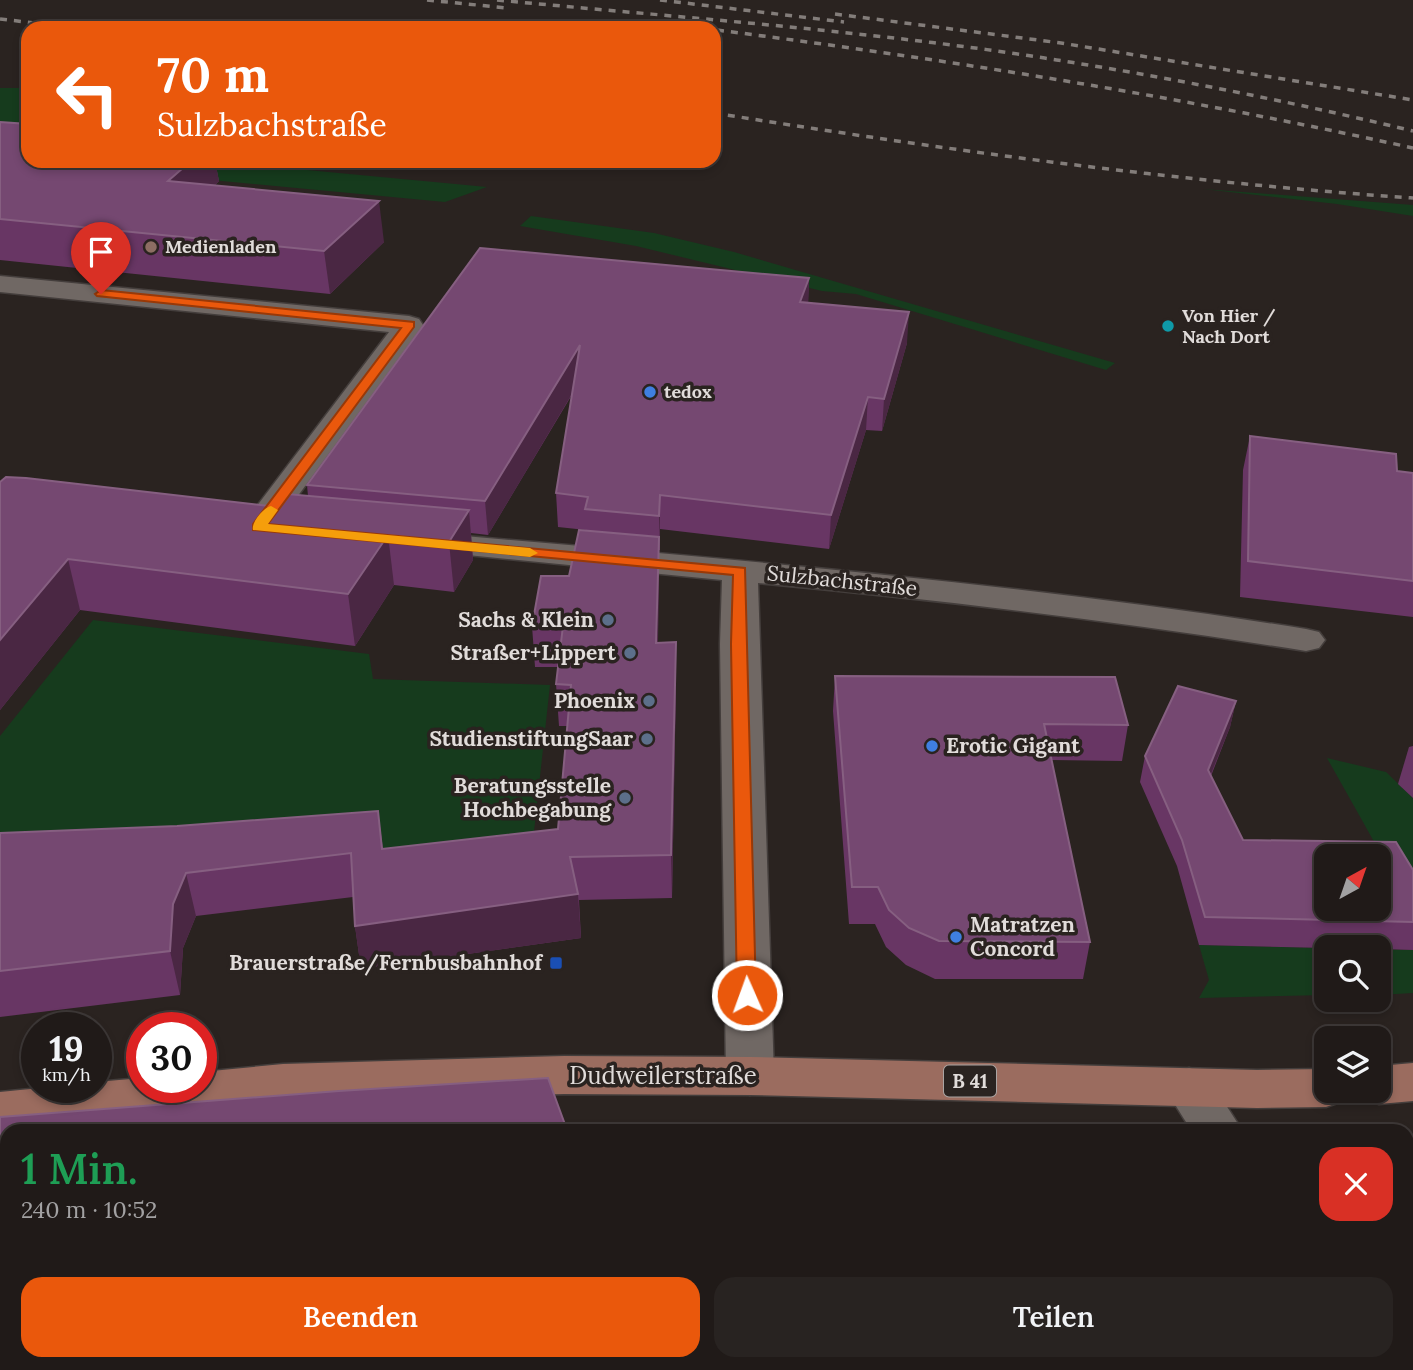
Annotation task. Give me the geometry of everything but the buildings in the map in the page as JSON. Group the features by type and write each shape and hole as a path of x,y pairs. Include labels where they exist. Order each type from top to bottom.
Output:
{"main road":[{"name":"Dudweilerstraße","path":"0,1111 283,1083 564,1075 750,1076 1314,1088"},
{"path":"1391,1084 1413,1083"}],"street":[{"path":"0,284 409,325 245,525 299,531"},
{"name":"Sulzbachstraße","path":"394,540 886,584 1069,606 1307,640"},
{"path":"740,571 739,644 750,1076"},
{"path":"1189,1087 1213,1124"}],"green space":[{"path":"0,88 21,88 21,132 0,130"},
{"path":"0,141 21,156 21,162 0,160"},
{"path":"85,168 287,168 487,187 445,202"},
{"path":"1203,189 1413,205 1413,216 1337,204"},
{"path":"531,216 654,233 734,252 1115,363 1106,370 856,294 822,291 636,246 520,226"},
{"path":"93,620 369,654 373,679 550,685 531,859 374,880 369,847 0,860 0,736"},
{"path":"1327,758 1386,772 1413,798 1413,911 1391,872 1391,844 1375,844"},
{"path":"1199,945 1314,948 1314,995 1199,998 1209,980"},
{"path":"1391,949 1413,950 1413,993 1391,994"}],"railway":[{"path":"427,0 507,8"},
{"path":"497,0 810,29 997,51 1206,86 1413,131"},
{"path":"660,0 844,22"},
{"path":"835,14 1061,43 1413,100"},
{"path":"0,19 21,21"},
{"path":"721,31 1066,81 1240,112 1413,148"},
{"path":"721,114 888,140 1150,174 1413,198"}],"slow traffic":[{"path":"271,510 258,527 530,553"}],"place":[{"name":"Medienladen","path":"151,247"},
{"name":"Von Hier / Nach Dort","path":"1168,326"},
{"name":"tedox","path":"650,392"},
{"name":"Sachs & Klein","path":"608,620"},
{"name":"Straßer+Lippert","path":"630,653"},
{"name":"Phoenix","path":"649,701"},
{"name":"StudienstiftungSaar","path":"647,739"},
{"name":"Erotic Gigant","path":"932,746"},
{"name":"Beratungsstelle Hochbegabung","path":"625,798"},
{"name":"Matratzen Concord","path":"956,937"},
{"name":"Brauerstraße/Fernbusbahnhof","path":"556,963"}],"route":[{"path":"101,294 409,325 258,527 740,571 739,644 747,995"}]}
